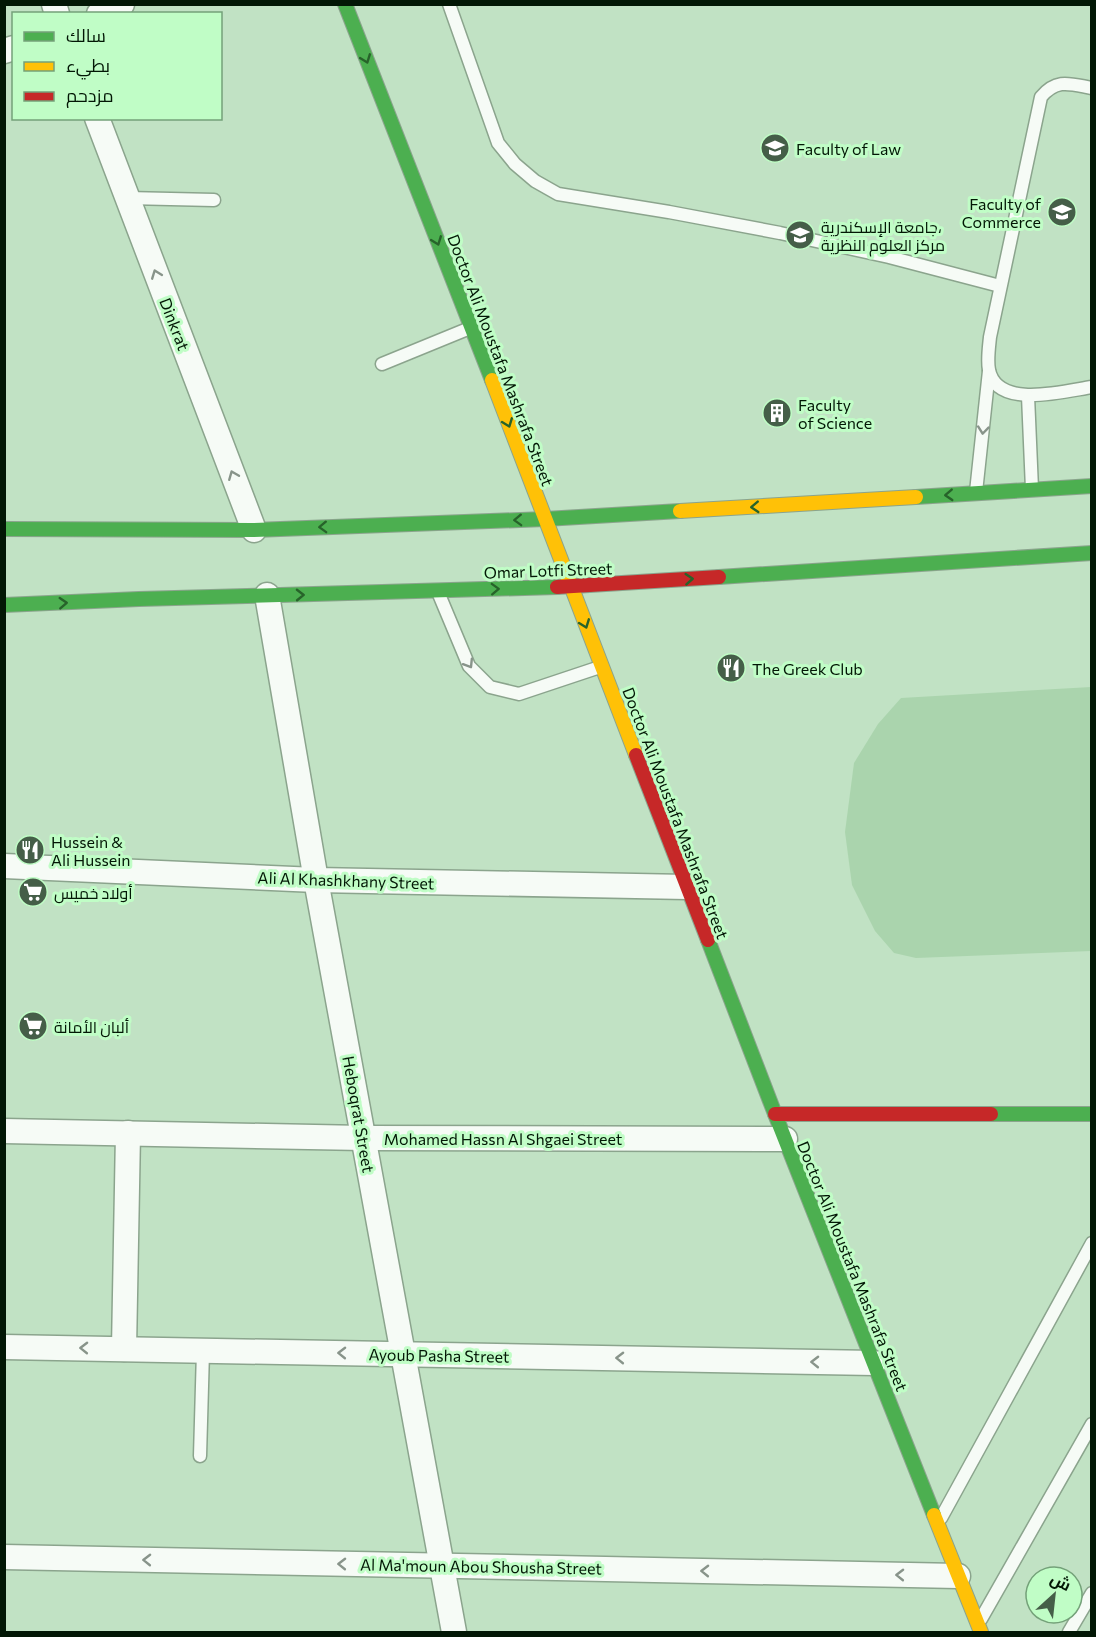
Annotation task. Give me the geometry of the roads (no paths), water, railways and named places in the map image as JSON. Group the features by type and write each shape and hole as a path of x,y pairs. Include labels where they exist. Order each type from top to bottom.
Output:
{"main road":[{"name":"Doctor Ali Moustafa Mashrafa Street","path":"345,4 775,1114 979,1629"},
{"path":"4,529 254,530 545,519 1092,486"},
{"name":"Omar Lotfi Street","path":"4,605 571,587 1092,553"},
{"path":"775,1114 1092,1114"}],"street":[{"path":"104,12 122,4"},
{"name":"Dinkrat","path":"98,120 254,530"},
{"name":"Heboqrat Street","path":"267,595 316,880 454,1632"},
{"name":"Ali Al Khashkhany Street","path":"4,866 316,880 687,887"},
{"name":"Mohamed Hassn Al Shgaei Street","path":"4,1131 363,1138 785,1139"},
{"path":"124,1349 128,1133"},
{"name":"Ayoub Pasha Street","path":"4,1347 874,1363"},
{"name":"Al Ma'moun Abou Shousha Street","path":"4,1557 958,1576"}],"lane":[{"path":"449,4 498,143 515,164 535,181 558,194 780,233 889,257 1000,286"},
{"path":"976,493 989,371 990,337 1041,97 1055,85 1065,83 1092,88"},
{"path":"127,198 214,200"},
{"path":"382,364 470,327"},
{"path":"989,371 998,386 1013,393 1028,396 1092,387"},
{"path":"1028,396 1032,490"},
{"path":"437,591 469,666 490,687 519,694 602,666"},
{"path":"938,1524 1092,1243"},
{"path":"200,1456 203,1351"},
{"path":"979,1629 1092,1424"},
{"path":"1069,1632 1092,1593"}],"place":[{"name":"Faculty of Law","path":"775,148"},
{"name":"Faculty of Commerce","path":"1062,212"},
{"name":"جامعة الإسكندرية، مركز العلوم النظرية","path":"800,235"},
{"name":"Faculty of Science","path":"777,413"},
{"name":"The Greek Club","path":"731,668"},
{"name":"Hussein & Ali Hussein","path":"30,850"},
{"name":"أولاد خميس","path":"33,892"},
{"name":"ألبان الأمانة","path":"33,1026"}]}
